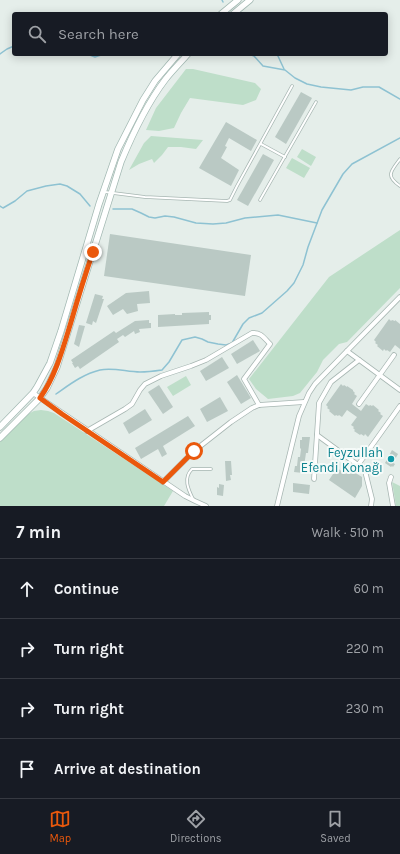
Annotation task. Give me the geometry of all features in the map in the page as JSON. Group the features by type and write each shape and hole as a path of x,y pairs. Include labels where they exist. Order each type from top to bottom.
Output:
{"street":[{"path":"223,12 238,0"},
{"path":"235,12 250,0"},
{"path":"0,427 33,394 50,363 103,191 118,149 142,100 155,81 176,56"},
{"path":"0,438 40,398 47,388 57,367 121,162 133,133 140,119 166,79 186,56"},
{"path":"76,280 83,282"},
{"path":"277,506 299,416 309,393 315,384 400,297"},
{"path":"61,331 68,332"},
{"path":"87,431 132,404 145,384 161,376 206,360 252,333 260,334 270,344 244,379 259,405"},
{"path":"347,351 400,390"},
{"path":"359,404 394,355"},
{"path":"314,479 319,403 331,382 359,360"},
{"path":"33,394 163,482 205,506"},
{"path":"163,482 194,451 231,422 252,408 259,405 304,402"},
{"path":"358,465 400,406"},
{"path":"317,435 358,465 364,467 372,499 371,506"},
{"path":"391,477 390,484 393,506"}],"lane":[{"path":"103,191 145,198 230,200 292,86"},
{"path":"260,200 316,102"},
{"path":"261,144 284,157"},
{"path":"400,159 391,171 391,179 400,186"},
{"path":"194,501 188,490 187,480 189,471 192,469 211,469"}],"green space":[{"path":"186,69 193,69 255,83 261,89 256,100 243,105 190,98 174,128 159,131 146,130 156,108"},
{"path":"151,136 203,140 196,149 168,147 154,163 152,159 129,170 144,143"},
{"path":"302,149 316,157 311,166 297,157"},
{"path":"292,158 310,168 304,178 286,168"},
{"path":"400,230 400,288 347,342 339,344 323,360 317,372 300,393 293,396 268,399 256,389 249,379 329,277"},
{"path":"186,376 191,385 173,396 167,387"},
{"path":"41,410 54,413 173,491 164,506 0,506 0,442 28,414"},
{"path":"392,482 400,486 400,506 396,506"}],"building":[{"path":"301,92 312,98 286,144 275,137"},
{"path":"226,122 257,140 251,151 229,138 225,146 227,147 221,158 239,170 231,186 199,168"},
{"path":"263,154 274,160 248,206 237,200"},
{"path":"110,234 251,255 245,296 104,276"},
{"path":"149,291 150,303 137,304 138,311 127,314 123,309 113,315 107,306 126,293"},
{"path":"95,294 103,296 102,299 104,299 96,323 93,321 92,325 86,323"},
{"path":"209,312 209,315 211,315 211,320 209,320 209,324 158,327 158,315 182,315 182,313"},
{"path":"389,319 391,321 395,320 400,324 400,349 395,345 390,352 384,349 383,351 377,346 378,345 374,340"},
{"path":"149,320 149,323 151,323 151,328 139,329 140,332 135,334 134,331 125,337 123,335 117,339 119,342 80,369 78,366 75,368 71,360 114,331 116,333 135,321"},
{"path":"79,325 85,326 79,347 74,344"},
{"path":"253,340 260,351 237,364 231,354"},
{"path":"222,357 229,368 206,381 200,371"},
{"path":"237,375 251,398 241,404 227,382"},
{"path":"341,384 353,390 355,393 354,394 357,396 352,404 361,411 366,404 369,406 373,405 383,416 368,437 365,434 364,436 361,434 360,435 354,431 354,427 351,425 357,417 347,410 342,417 339,415 335,416 327,408 328,407 326,405"},
{"path":"159,385 173,407 163,414 148,392"},
{"path":"220,397 228,411 207,422 200,409"},
{"path":"145,409 152,420 129,434 123,423"},
{"path":"188,416 195,426 163,446 167,454 162,457 158,449 141,459 135,448"},
{"path":"302,437 310,437 303,473 294,472 295,466 297,466 298,457 300,457 300,440 302,440"},
{"name":"Feyzullah Efendi Konağı","path":"392,450 398,454 393,463 395,464 391,467 385,463"},
{"path":"225,461 231,461 232,475 230,475 231,480 226,481"},
{"path":"337,468 346,474 349,469 362,477 362,486 355,498 329,480"},
{"path":"293,483 310,485 309,494 293,492"},
{"path":"219,484 224,485 223,496 217,495 217,487 219,488"}],"waterway":[{"path":"0,54 12,47"},
{"path":"92,56 98,56"},
{"path":"254,56 263,66 285,70 295,78 307,84 351,90 363,87 379,87 400,99"},
{"path":"278,56 284,69"},
{"path":"56,394 82,377 100,370 110,369 140,372 162,370 169,362 182,340 195,337 218,344 226,345 232,343 243,324 249,318 262,313 294,283 303,265 322,210 343,174 352,164 400,138"},
{"path":"0,206 3,208 15,201 27,191 60,184 67,186 80,194 90,206"},
{"path":"113,209 132,209 149,217 174,217 196,223 226,223 245,218 278,215 317,223"}],"place":[{"name":"Feyzullah Efendi Konağı","path":"391,459"}],"route":[{"path":"93,252 57,367 47,388 40,398 163,482 194,451"}]}
